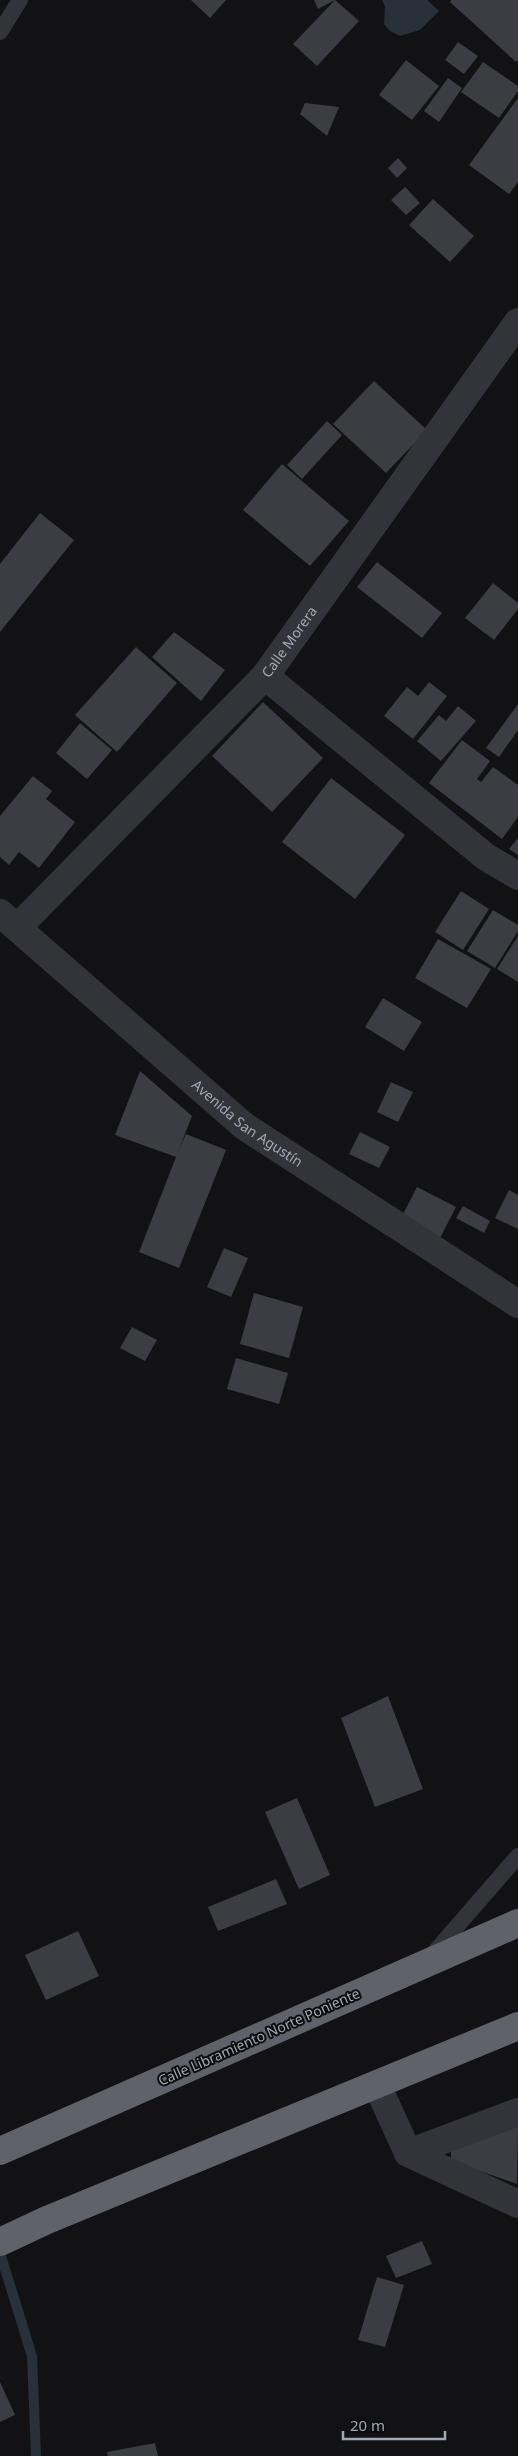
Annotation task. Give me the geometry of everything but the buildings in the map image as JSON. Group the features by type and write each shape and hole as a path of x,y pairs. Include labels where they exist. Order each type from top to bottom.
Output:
{"highway":[{"name":"Calle Libramiento Norte Poniente","path":"0,2151 518,1924"},
{"path":"0,2242 47,2220 518,2026"}],"street":[{"name":"Calle Morera","path":"9,920 265,676 518,322"},
{"path":"265,676 486,857 518,876"},
{"name":"Avenida San Agustín","path":"9,920 244,1126 518,1304"},
{"path":"377,2085 408,2153 518,2204"},
{"path":"408,2153 518,2112"}],"lane":[{"path":"0,32 20,0"},
{"path":"424,1965 518,1856"}],"shaded area":[{"path":"382,0 427,0 439,11 420,30 400,36 390,31 384,24 385,6"}],"waterway":[{"path":"0,2253 32,2356 36,2456"}]}
